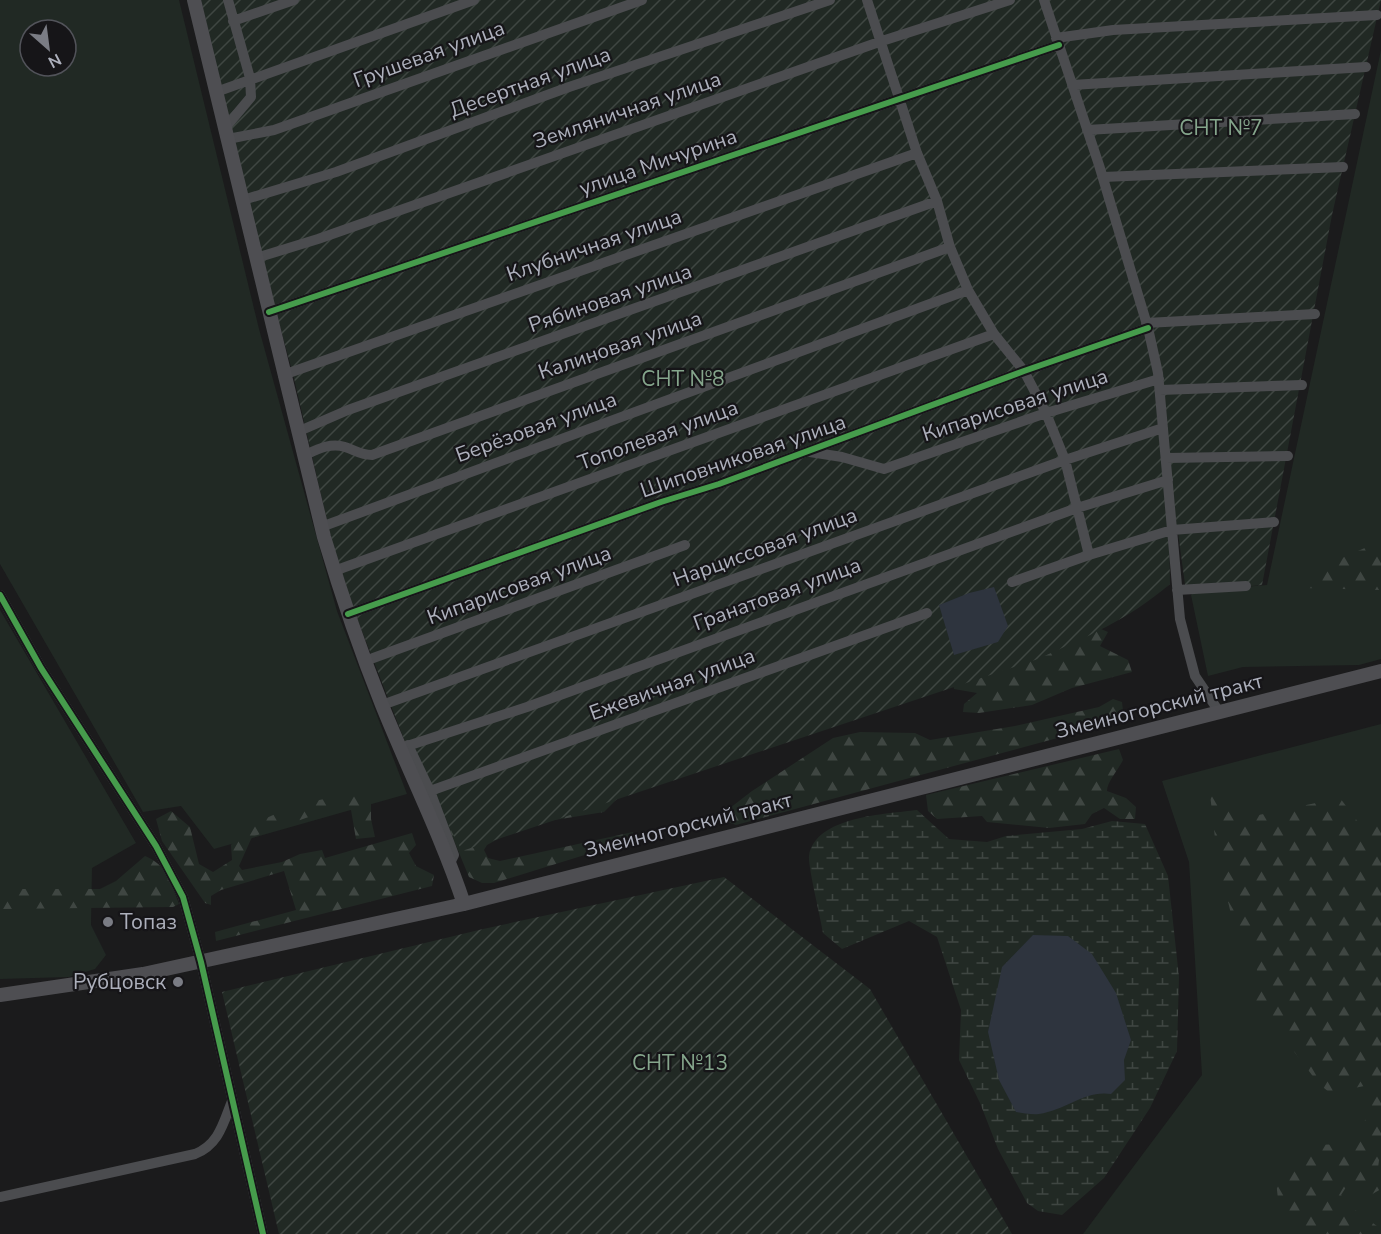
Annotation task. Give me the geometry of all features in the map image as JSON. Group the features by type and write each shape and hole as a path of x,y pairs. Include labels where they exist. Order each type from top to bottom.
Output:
{"main road":[{"path":"194,0 283,375 334,571 382,705 404,747 464,903"},
{"name":"Змеиногорский тракт","path":"0,995 76,986 201,962 464,903 1381,671"}],"street":[{"path":"227,133 251,97 250,78 228,0"},
{"path":"233,21 294,0"},
{"path":"216,92 474,0"},
{"name":"Грушевая улица","path":"227,133 274,130 642,0"},
{"name":"Десертная улица","path":"243,200 336,172 568,87 830,0"},
{"path":"867,0 917,153 937,201 950,247 968,290 994,334 1024,371 1046,413 1065,460 1089,555"},
{"name":"Земляничная улица","path":"256,258 318,239 882,41 1010,0"},
{"path":"1044,0 1102,177 1147,326 1159,385 1180,619 1195,676 1220,712"},
{"name":"улица Мичурина","path":"269,312 1058,41 1113,30 1377,15"},
{"path":"1072,84 1366,67"},
{"path":"1087,130 1355,114"},
{"name":"Клубничная улица","path":"283,375 917,153"},
{"path":"1102,177 1343,167"},
{"name":"Рябиновая улица","path":"297,432 348,410 937,201"},
{"name":"Калиновая улица","path":"303,456 325,446 344,446 359,455 372,455 950,247"},
{"name":"Берёзовая улица","path":"321,527 968,290"},
{"name":"Шиповниковая улица","path":"348,614 809,452 1147,326 1315,314"},
{"name":"Тополевая улица","path":"334,571 994,334"},
{"name":"Кипарисовая улица","path":"809,452 842,457 884,469 1046,413 1159,385 1302,385"},
{"name":"Нарциссовая улица","path":"382,705 1065,460 1163,428"},
{"path":"1166,458 1288,456"},
{"name":"Гранатовая улица","path":"404,747 527,707 1077,508 1168,480"},
{"path":"1012,582 1089,555 1173,530 1275,522"},
{"name":"Кипарисовая улица","path":"365,661 685,546"},
{"path":"1177,590 1246,586"},
{"path":"0,595 41,668 165,861 183,897 201,962 263,1234"},
{"name":"Ежевичная улица","path":"430,791 927,613"},
{"path":"404,747 430,791 454,855 450,863"},
{"path":"0,1197 195,1154 208,1149 217,1140 232,1101"}],"green space":[{"path":"0,0 179,0 259,329 337,611 407,794 214,849 181,806 143,812 0,564"},
{"name":"СНТ №8","path":"201,0 1381,0 1332,215 1262,585 1186,592 1177,525 1169,529 1170,584 1139,608 1091,635 1038,659 462,851 407,747 355,613 332,542 293,374 261,257"},
{"path":"1381,50 1381,659 1359,665 1243,667 1208,676 1191,595 1195,591 1267,585"},
{"path":"1381,541 1381,590 1303,588 1307,573"},
{"path":"0,610 136,843 92,868 91,925 106,955 95,969 69,977 0,979"},
{"path":"1094,626 1108,632 1100,646 1128,660 1132,672 1072,688 1032,705 979,713 963,712 964,704 977,693 954,689 951,660"},
{"path":"1113,699 1122,702 1123,711 1109,724 736,825 717,818 752,791 833,738 860,732 915,733 930,740 1015,726 1099,707"},
{"path":"1381,724 1381,1234 1083,1234 1202,1075 1189,862 1162,781"},
{"path":"1119,749 1123,760 1107,787 1107,791 1126,798 1136,807 1135,819 1120,819 1104,808 1092,814 1085,824 1049,828 987,822 982,816 937,819 928,811 926,795"},
{"path":"1209,785 1221,786 1229,804 1244,818 1340,798 1358,822 1381,819 1381,1145 1378,1168 1381,1170 1381,1189 1364,1199 1350,1181 1341,1195 1355,1210 1381,1229 1381,1234 1313,1234 1292,1214 1279,1208 1276,1181 1311,1145 1349,1144 1370,1113 1375,1090 1369,1085 1330,1093 1318,1083 1277,1029 1251,1013 1258,979 1254,948 1231,914 1217,856"},
{"path":"355,791 371,795 371,819 375,837 356,839 351,810 337,807 252,837 239,866 242,870 282,862 300,854 322,850 325,858 412,833 416,845 409,853 416,866 434,875 432,886 216,941 215,932 296,910 284,871 221,890 211,896 211,905 205,903 162,841 156,819 171,811 190,827 199,864 213,872 232,860 231,845 242,833 256,824 288,809"},
{"path":"621,795 604,812 524,825 487,845 484,850 488,858 500,861 633,832 633,840 494,883 482,883 469,877 436,797"},
{"path":"917,810 949,839 987,842 1006,836 1082,829 1112,821 1145,824 1168,876 1179,977 1177,1051 1150,1108 1104,1178 1062,1215 1038,1211 1027,1203 998,1149 980,1103 959,1060 961,1010 937,937 909,921 842,949 823,933 809,862 814,843 824,832 854,819"},
{"path":"145,856 163,870 171,882 179,904 173,907 0,909 0,889 100,889 116,881"},
{"name":"СНТ №13","path":"724,877 870,989 1012,1234 279,1234 222,992 483,929"}],"shaded area":[{"path":"994,587 1008,626 998,642 954,655 939,605 969,593"},
{"path":"1033,935 1068,936 1092,954 1116,993 1131,1040 1124,1060 1125,1080 1111,1094 1093,1095 1049,1112 1027,1114 1016,1112 999,1080 988,1032 1002,967"}],"cycle path":[{"path":"269,312 1059,45"},
{"path":"348,614 661,502 719,484 1024,371 1148,328"},
{"path":"0,595 41,668 156,846 183,897 201,962 263,1234"}],"place":[{"name":"Топаз","path":"108,922"},
{"name":"Рубцовск","path":"178,982"}],"park label":[{"name":"СНТ №7","path":"1221,128"}]}
